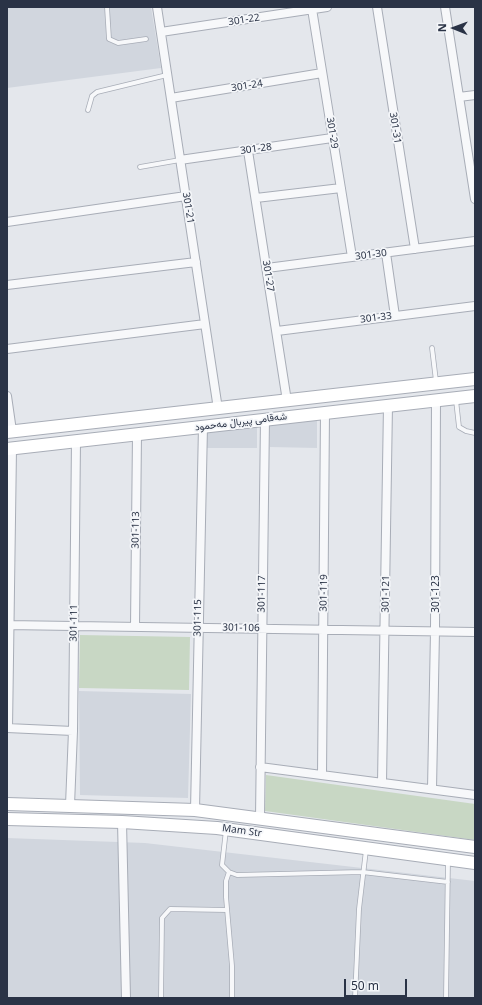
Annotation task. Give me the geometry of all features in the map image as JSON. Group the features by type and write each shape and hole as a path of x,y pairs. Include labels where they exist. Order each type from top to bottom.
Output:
{"street":[{"name":"301-21","path":"157,7 218,409"},
{"name":"301-22","path":"161,32 327,7"},
{"name":"301-31","path":"376,7 415,249"},
{"path":"445,7 459,97 473,170 475,199"},
{"name":"301-29","path":"312,9 352,257"},
{"name":"301-24","path":"171,98 322,73"},
{"path":"459,97 475,95"},
{"name":"301-28","path":"180,160 332,138"},
{"name":"301-27","path":"248,150 287,401"},
{"path":"256,198 341,188"},
{"path":"7,222 186,196"},
{"name":"301-30","path":"267,268 475,241"},
{"path":"386,252 395,316"},
{"path":"7,285 196,262"},
{"name":"301-33","path":"277,330 475,306"},
{"path":"7,349 205,324"},
{"name":"شەقامی پیرباڵ مەحمود","path":"9,432 475,379"},
{"path":"410,387 412,403"},
{"path":"7,396 9,432"},
{"name":"شەقامی پیرباڵ مەحمود","path":"9,449 475,396"},
{"name":"301-123","path":"432,789 436,631 436,400"},
{"name":"301-121","path":"382,782 386,631 388,405"},
{"name":"301-119","path":"322,775 325,412"},
{"name":"301-117","path":"260,818 265,419"},
{"name":"301-115","path":"195,810 202,426"},
{"name":"301-113","path":"135,627 137,434"},
{"name":"301-111","path":"70,805 73,731 76,441"},
{"path":"9,449 7,728 73,731"},
{"name":"301-106","path":"8,625 475,632"},
{"path":"260,767 475,795"},
{"name":"Mam Str","path":"7,804 195,810 326,826 475,847"},
{"name":"Mam Str","path":"7,819 122,822 226,829 475,863"},
{"path":"122,822 126,998"},
{"path":"325,842 326,826"}],"lane":[{"path":"107,7 109,36 112,41 118,43 146,39"},
{"path":"88,110 92,96 96,92 167,75"},
{"path":"140,167 180,160"},
{"path":"432,348 436,384"},
{"path":"456,398 459,427 466,431 475,433"},
{"path":"226,829 222,865 228,872 237,875 362,872 448,882"},
{"path":"355,998 359,908 366,848"},
{"path":"446,998 448,860"},
{"path":"228,872 226,881 232,966 232,998"},
{"path":"161,998 162,918 170,909 227,910"}],"shaded area":[{"path":"7,7 151,7 161,68 7,88"},
{"path":"317,419 317,448 270,447 270,424"},
{"path":"257,424 257,448 205,448 205,426"},
{"path":"79,691 191,694 188,798 80,795"},
{"path":"7,838 145,843 475,881 475,998 7,998"}],"green space":[{"path":"80,635 190,637 189,690 79,688"},
{"path":"266,775 475,804 475,840 265,811"}]}
